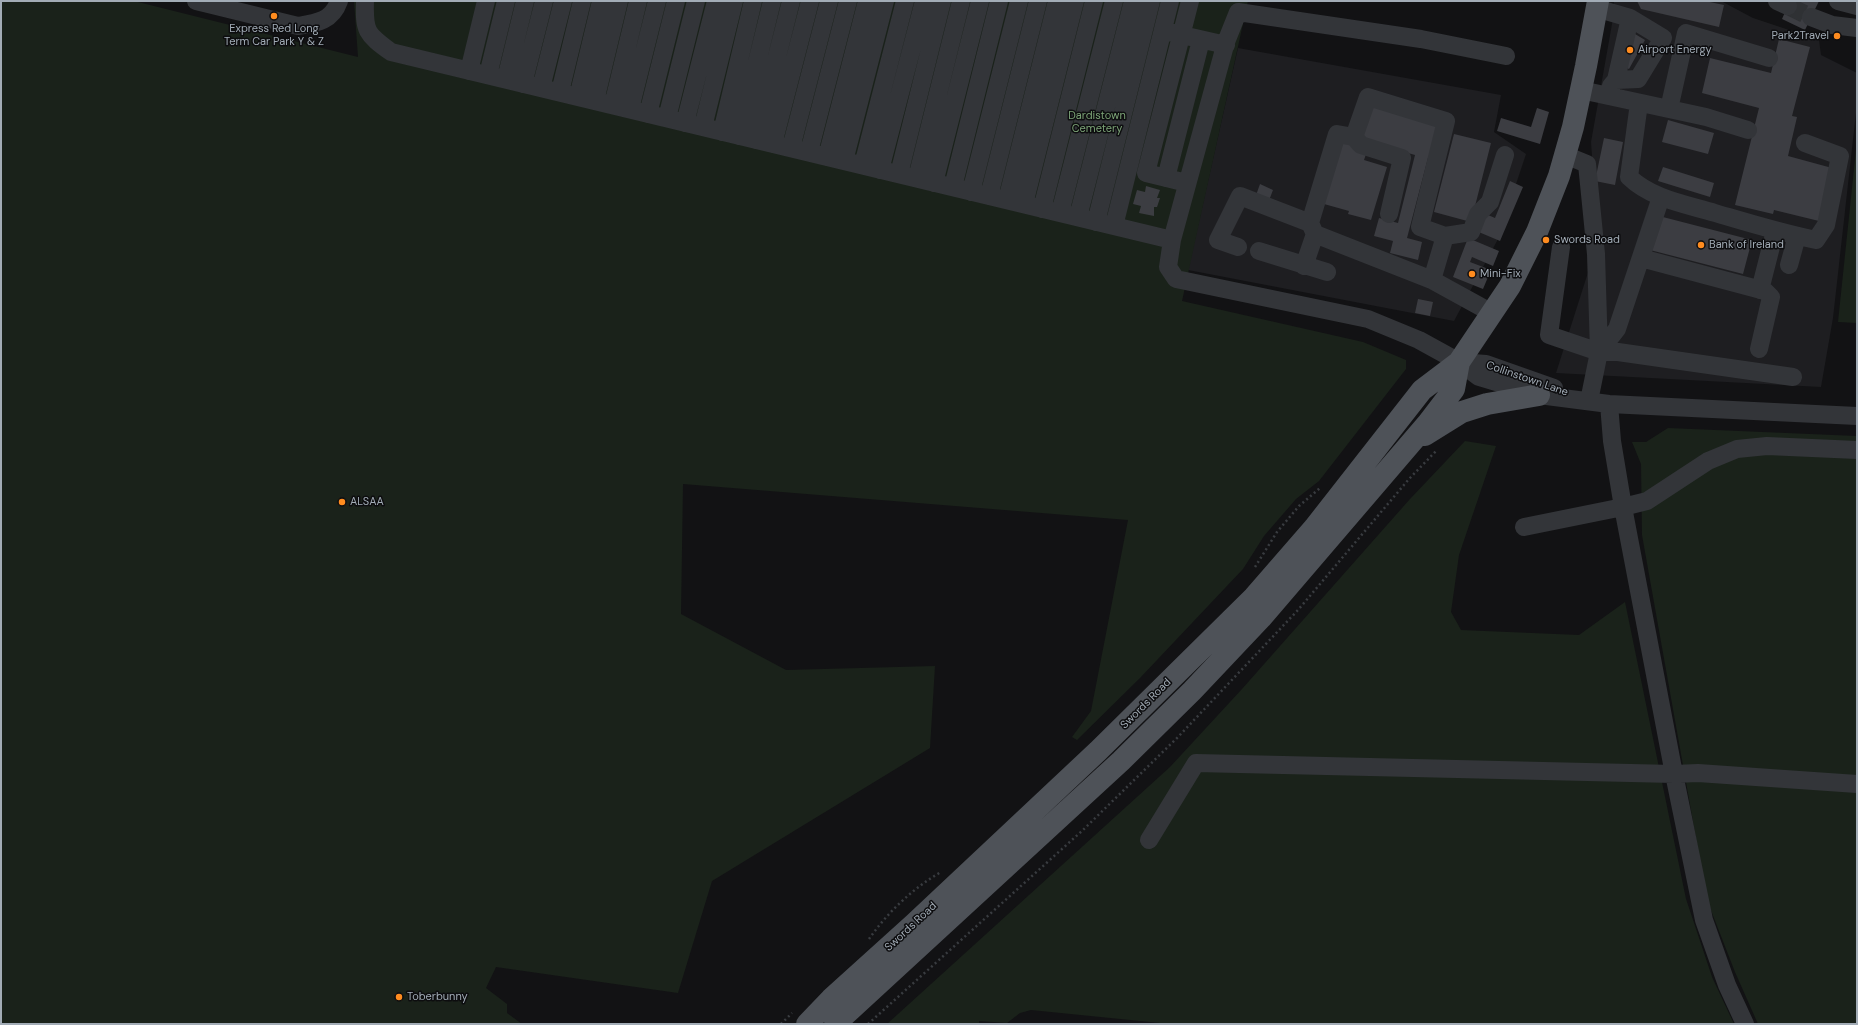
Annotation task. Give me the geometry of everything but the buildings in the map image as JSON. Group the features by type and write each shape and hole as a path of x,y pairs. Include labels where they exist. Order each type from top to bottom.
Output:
{"main road":[{"name":"Swords Road","path":"802,1016 831,999 914,924 1098,751 1254,597 1314,528 1422,390 1459,362 1510,286 1537,232 1559,176 1581,90 1597,5"},
{"name":"Swords Road","path":"834,1024 1077,803 1192,691 1261,618 1410,444 1454,389 1459,362"},
{"path":"1410,444 1462,412 1487,404 1539,395"}],"street":[{"path":"196,1 298,26 314,23 330,17 339,1"},
{"path":"365,1 365,24 372,38 391,52 1172,240"},
{"path":"469,70 486,1"},
{"path":"488,75 506,1"},
{"path":"506,79 525,1"},
{"path":"523,84 544,1"},
{"path":"541,88 563,1"},
{"path":"560,92 582,1"},
{"path":"586,99 601,1"},
{"path":"586,99 619,1"},
{"path":"621,107 638,1"},
{"path":"621,107 657,1"},
{"path":"648,114 676,1"},
{"path":"667,118 696,1"},
{"path":"685,123 716,1"},
{"path":"703,127 734,1"},
{"path":"722,132 753,1"},
{"path":"748,138 772,1"},
{"path":"748,138 791,1"},
{"path":"774,144 810,1"},
{"path":"791,148 829,1"},
{"path":"809,152 848,1"},
{"path":"836,159 867,1"},
{"path":"836,159 885,1"},
{"path":"863,166 905,1"},
{"path":"880,170 924,1"},
{"path":"899,174 942,1"},
{"path":"926,181 961,1"},
{"path":"926,181 980,1"},
{"path":"953,187 999,1"},
{"path":"971,192 1019,1"},
{"path":"988,196 1038,1 1111,9 1127,22 1226,46"},
{"path":"1078,217 1132,1"},
{"path":"1096,222 1151,1"},
{"path":"1114,226 1170,1"},
{"path":"1187,183 1146,173 1190,1"},
{"path":"1838,1 1857,6"},
{"path":"1016,202 1056,3"},
{"path":"1016,202 1074,5"},
{"path":"1597,5 1630,18 1663,38 1638,79 1616,80"},
{"path":"1042,209 1093,7"},
{"path":"1459,362 1419,340 1368,320 1176,279 1168,267 1172,240 1226,46 1239,7 1421,39 1506,56"},
{"path":"1060,213 1111,9"},
{"path":"1811,17 1832,26 1857,28"},
{"path":"1608,96 1611,86 1616,80 1630,18"},
{"path":"1669,109 1686,33 1769,58"},
{"path":"1166,178 1201,40"},
{"path":"1581,90 1706,117 1748,130"},
{"path":"1354,137 1368,97 1446,121 1420,227 1445,236 1470,232 1478,214 1490,202 1505,155"},
{"path":"1639,103 1629,177 1638,185 1661,197 1775,231 1816,240 1826,226 1840,156 1804,143"},
{"path":"1304,266 1312,229 1337,134 1354,137 1361,145 1402,158 1389,214"},
{"path":"1565,155 1587,164 1596,254 1599,352 1589,401"},
{"path":"1238,247 1218,240 1240,196 1312,229 1432,280 1492,313"},
{"path":"1599,352 1617,329 1661,197"},
{"path":"1760,290 1775,231"},
{"path":"1432,280 1445,236"},
{"path":"1789,265 1797,236"},
{"path":"1561,247 1549,335 1599,352 1618,352 1793,377"},
{"path":"1259,251 1327,272"},
{"path":"1641,258 1765,291 1771,297 1759,349"},
{"name":"Collinstown Lane","path":"1459,362 1479,377 1539,395 1609,404 1857,416"},
{"name":"Collinstown Lane","path":"1459,362 1486,364 1589,401"},
{"path":"1609,404 1612,441 1623,507 1674,774 1704,920 1727,985 1745,1024"},
{"path":"1524,527 1647,501 1708,461 1737,449 1767,446 1857,450"},
{"path":"1149,840 1196,763 1674,774 1698,773 1857,784"}],"path":[{"path":"1253,570 1277,532 1299,506 1325,484"},
{"path":"865,943 888,915 923,883 944,870"},
{"path":"781,1024 802,1016"}],"shaded area":[{"path":"1614,1 1721,1 1753,18 1819,40 1821,55 1857,73 1857,104 1833,318 1821,387 1556,373 1598,241 1591,142 1612,24"},
{"path":"1238,48 1501,95 1494,132 1526,154 1497,241 1454,321 1188,270"}],"green space":[{"name":"ALSAA","path":"1,1 134,1 358,57 354,1 1248,1 1182,301 1363,342 1406,360 1406,369 1319,481 1296,499 1264,536 1243,569 1140,678 1077,740 1072,737 1091,711 1128,520 683,484 681,614 786,670 935,666 930,748 712,881 678,993 496,967 486,988 507,1004 507,1013 522,1024 1,1024"},
{"path":"1857,140 1857,323 1838,322"},
{"path":"1668,428 1857,436 1857,1024 1758,1024 1735,972 1707,900 1642,535 1641,464 1632,442 1646,442"},
{"path":"1465,441 1496,446 1459,555 1451,612 1461,630 1579,635 1625,602 1686,899 1712,977 1734,1024 1170,1024 1031,1010 1020,1013 1007,1023 979,1021 979,1024 887,1024 1170,767 1242,689 1410,499"}],"tunnel":[{"path":"1788,6 1811,17"}],"place":[{"name":"Express Red Long Term Car Park Y & Z","path":"274,16"},
{"name":"Park2Travel","path":"1837,36"},
{"name":"Airport Energy","path":"1630,50"},
{"name":"Swords Road","path":"1546,240"},
{"name":"Bank of Ireland","path":"1701,245"},
{"name":"Mini-Fix","path":"1472,274"},
{"name":"ALSAA","path":"342,502"},
{"name":"Toberbunny","path":"399,997"}],"park label":[{"name":"Dardistown Cemetery","path":"1097,122"}]}
